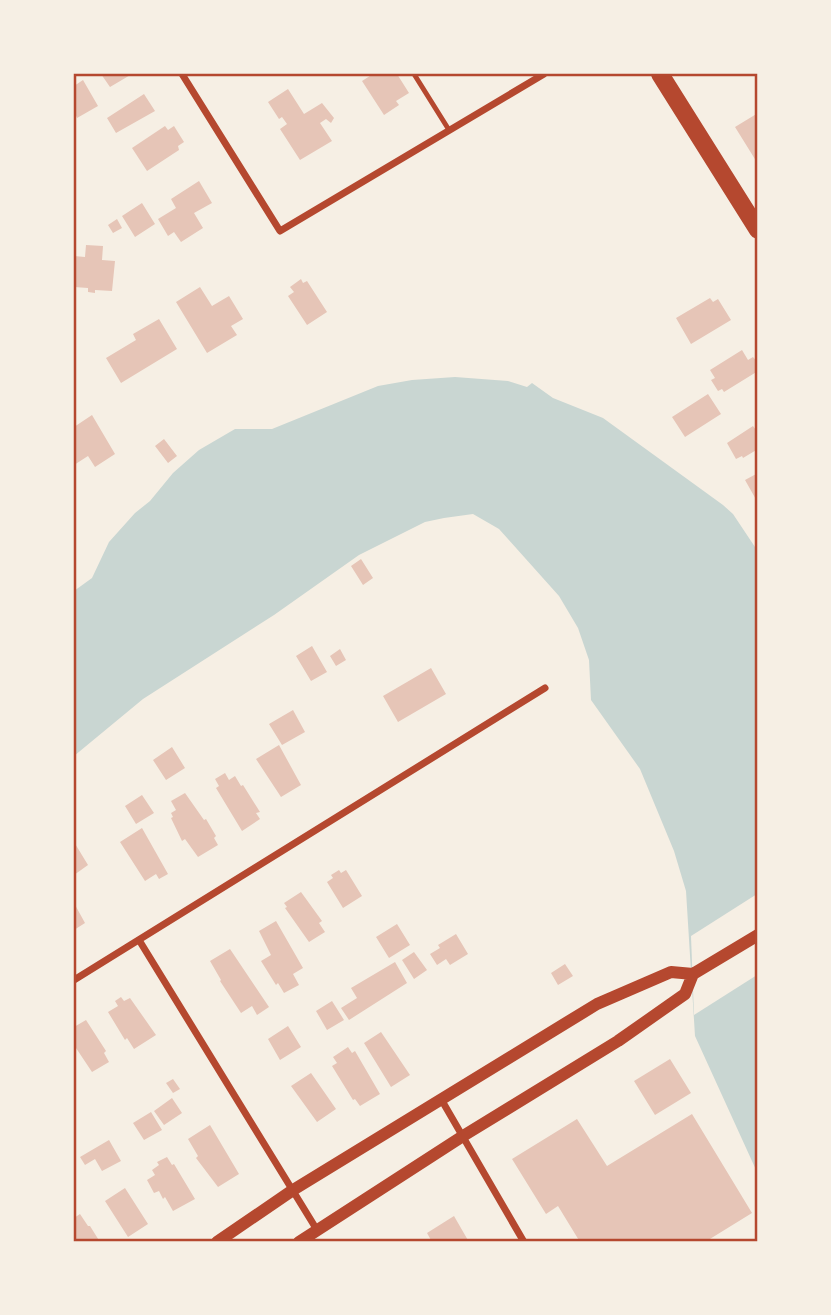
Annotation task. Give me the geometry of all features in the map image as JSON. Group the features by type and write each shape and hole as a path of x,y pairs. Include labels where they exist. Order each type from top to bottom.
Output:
{"main road":[{"path":"660,74 756,222"}],"street":[{"path":"182,74 280,231 544,74"},
{"path":"74,980 545,688"},
{"path":"217,1241 293,1190 597,1003 671,972 692,974 758,934"},
{"path":"139,940 317,1230"},
{"path":"299,1241 618,1041 685,994 692,974"},
{"path":"441,1099 524,1241"}],"lane":[{"path":"414,74 449,130"}],"shaded area":[{"path":"455,377 508,381 527,387 532,383 553,398 603,418 723,505 733,514 757,550 757,1172 695,1036 686,891 674,851 640,769 591,700 589,660 578,628 559,596 499,529 473,514 444,518 425,522 359,555 274,615 143,699 74,756 74,591 92,578 109,542 135,513 150,501 173,473 199,450 235,429 272,429 378,386"}],"pier":[{"path":"757,894 757,975 694,1015 691,936"}],"building":[{"path":"101,74 132,74 110,87"},
{"path":"373,74 397,74 409,93 396,101 399,105 384,115 362,81"},
{"path":"83,80 98,106 77,118 74,111 74,86"},
{"path":"288,89 304,114 322,103 334,118 331,123 326,119 320,123 332,141 300,160 280,129 287,124 282,117 279,119 268,102"},
{"path":"144,94 155,111 116,133 107,118"},
{"path":"758,113 758,164 735,127"},
{"path":"165,126 168,130 174,126 184,142 178,146 179,150 147,171 132,148"},
{"path":"199,181 212,203 194,213 203,228 181,242 174,232 168,236 158,219 176,208 171,199"},
{"path":"142,203 155,224 135,237 122,216"},
{"path":"117,219 122,228 113,233 108,225"},
{"path":"86,245 103,246 102,260 115,261 112,291 95,290 95,293 88,292 88,288 74,287 74,256 85,257"},
{"path":"301,279 303,283 307,281 327,312 307,325 288,296 294,292 290,287"},
{"path":"200,287 212,306 229,296 243,319 231,326 237,335 207,353 176,302"},
{"path":"710,298 713,302 718,299 731,320 691,344 676,318"},
{"path":"159,319 177,349 121,383 106,358 136,340 133,334"},
{"path":"742,350 748,360 753,357 758,363 758,371 724,392 722,389 718,391 711,380 715,378 710,370"},
{"path":"708,394 721,414 685,437 672,417"},
{"path":"92,415 115,454 95,467 88,456 74,465 74,427"},
{"path":"753,426 758,433 758,449 736,459 727,443"},
{"path":"164,439 177,456 168,463 155,446"},
{"path":"758,473 758,503 745,480"},
{"path":"361,559 373,578 363,585 351,566"},
{"path":"312,646 327,672 311,681 296,656"},
{"path":"340,649 346,660 336,666 330,656"},
{"path":"431,668 446,694 398,722 383,696"},
{"path":"293,710 305,732 282,745 269,724"},
{"path":"279,745 301,785 281,797 256,759"},
{"path":"172,747 185,768 166,780 153,760"},
{"path":"225,773 229,780 235,776 260,812 256,813 260,819 242,831 216,788 219,786 215,779"},
{"path":"185,793 204,820 206,819 218,845 198,857 185,839 182,841 171,818 171,813 176,810 171,801"},
{"path":"142,795 154,813 136,824 125,806"},
{"path":"142,828 168,874 159,879 156,874 145,881 120,842"},
{"path":"74,842 88,865 74,875"},
{"path":"339,870 341,873 346,870 362,896 343,908 327,882 333,878 331,875"},
{"path":"301,892 322,921 319,923 325,932 309,942 284,903"},
{"path":"74,903 85,923 74,930"},
{"path":"276,921 303,968 293,974 299,985 284,993 261,961 271,955 259,931"},
{"path":"397,924 410,945 389,958 376,937"},
{"path":"456,934 468,954 450,965 446,959 437,965 430,954 440,948 438,945"},
{"path":"230,949 269,1007 257,1015 252,1006 241,1013 210,961"},
{"path":"414,952 427,970 414,979 402,960"},
{"path":"395,962 407,983 349,1020 341,1008 357,998 351,988"},
{"path":"565,964 573,976 558,985 551,973"},
{"path":"121,997 124,1001 130,998 156,1035 134,1049 127,1038 125,1040 108,1012 118,1006 115,1001"},
{"path":"332,1001 344,1020 327,1030 316,1011"},
{"path":"86,1020 106,1051 104,1053 109,1062 92,1072 74,1045 74,1027"},
{"path":"288,1026 301,1047 280,1060 268,1039"},
{"path":"381,1032 410,1075 391,1087 364,1043"},
{"path":"348,1047 352,1053 355,1051 380,1094 360,1106 353,1100 332,1066 337,1063 333,1057"},
{"path":"670,1059 691,1093 655,1115 634,1081"},
{"path":"311,1073 336,1109 317,1122 291,1086"},
{"path":"173,1079 180,1089 173,1093 166,1083"},
{"path":"172,1098 182,1113 164,1125 154,1111"},
{"path":"151,1112 162,1130 144,1140 133,1123"},
{"path":"692,1114 752,1213 705,1242 580,1242 558,1206 546,1214 512,1159 577,1119 607,1166"},
{"path":"210,1125 239,1174 218,1187 196,1158 198,1156 188,1139"},
{"path":"109,1140 121,1161 102,1171 95,1159 85,1165 80,1157"},
{"path":"167,1157 195,1199 173,1211 159,1191 154,1193 147,1180 155,1175 152,1170 159,1165 157,1162"},
{"path":"125,1188 148,1224 128,1237 105,1201"},
{"path":"80,1214 100,1242 74,1242 74,1218"},
{"path":"454,1216 469,1242 432,1242 427,1233"}]}
